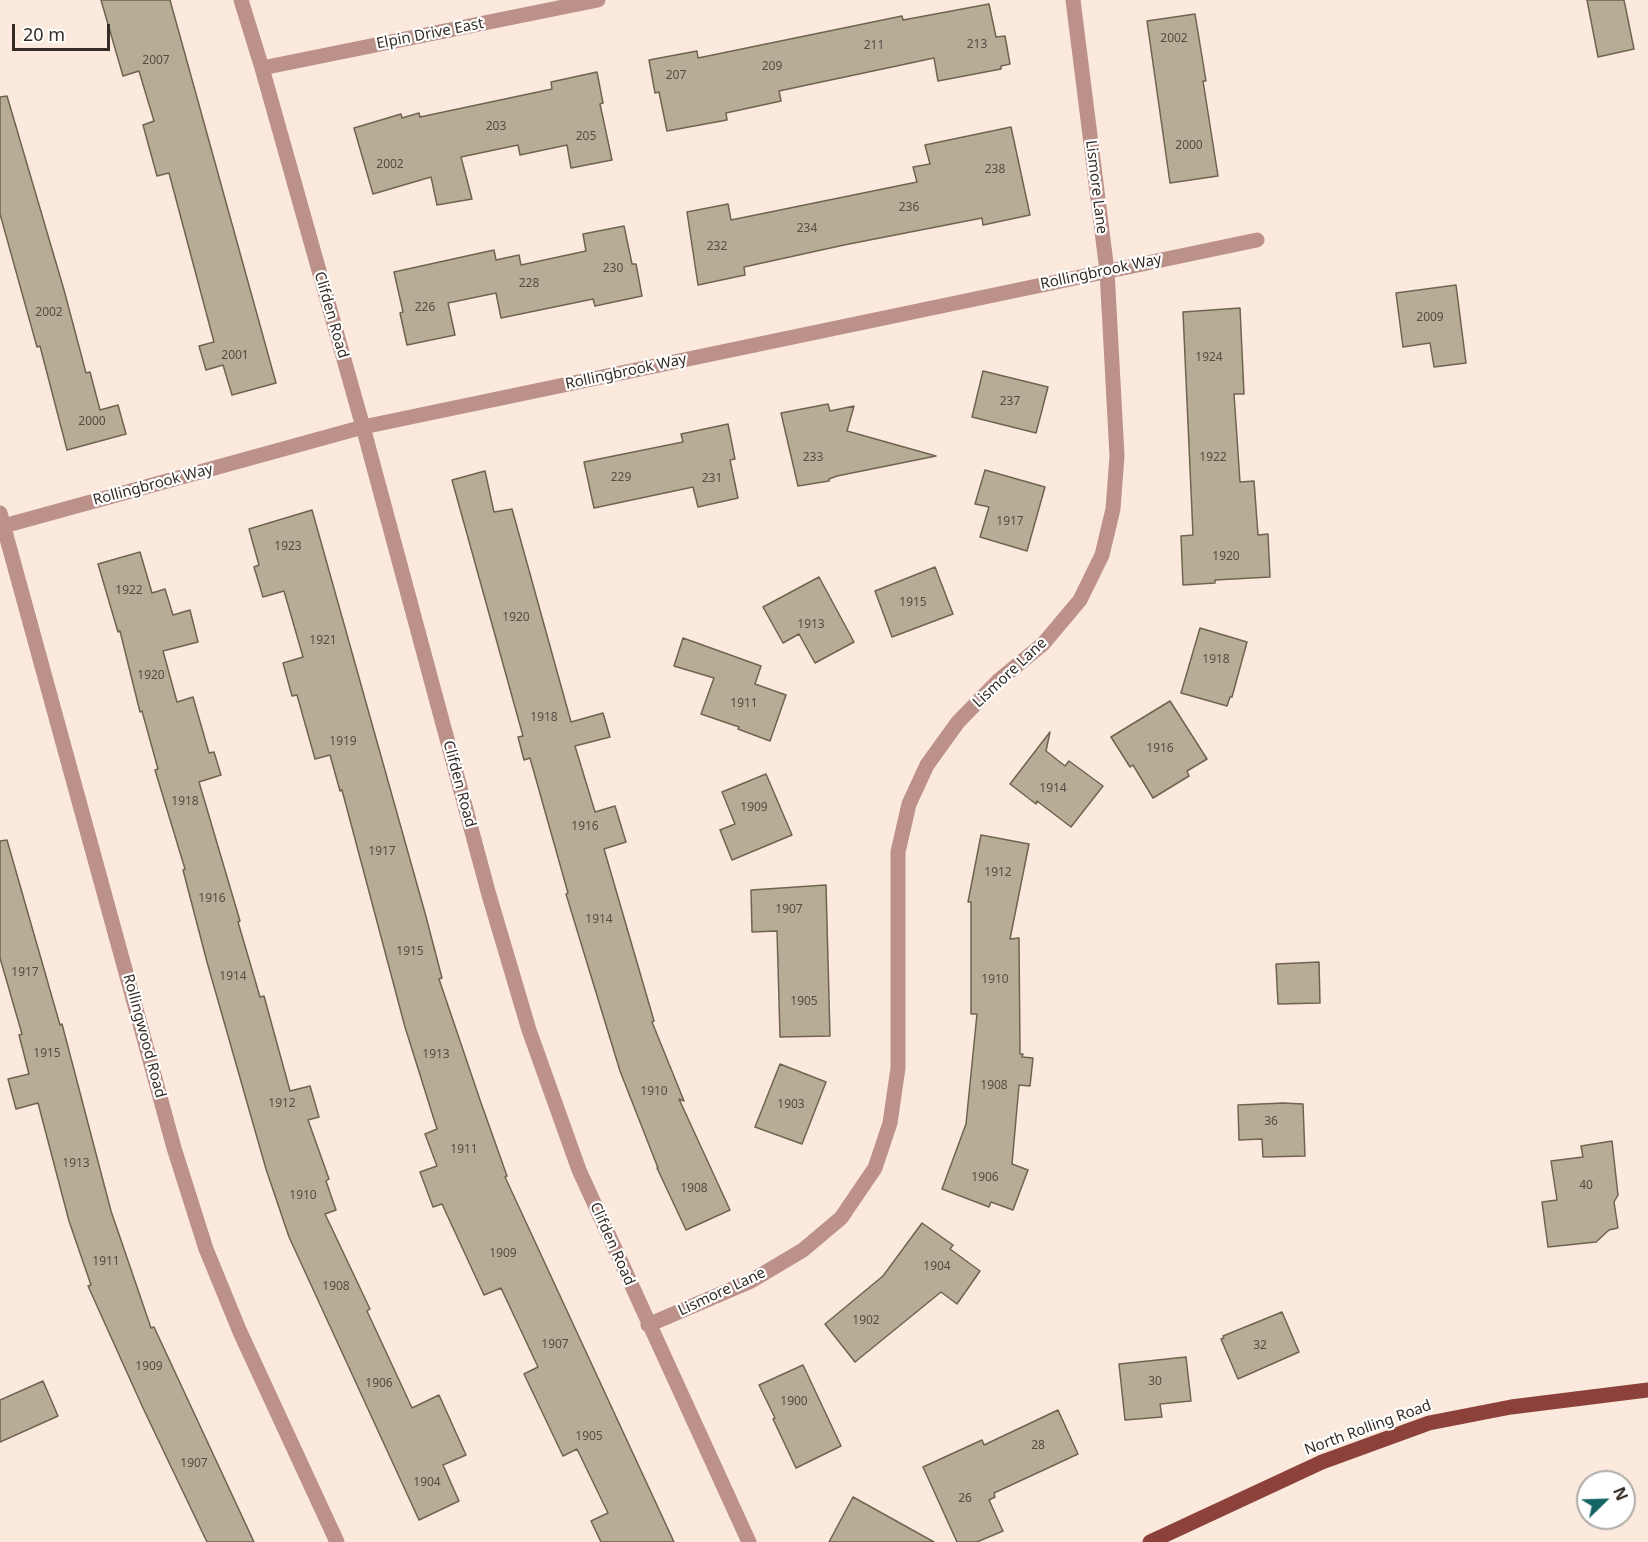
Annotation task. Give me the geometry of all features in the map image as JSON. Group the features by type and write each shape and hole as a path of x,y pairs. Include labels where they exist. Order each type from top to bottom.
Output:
{"main road":[{"name":"North Rolling Road","path":"1150,1542 1322,1462 1429,1423 1511,1407 1648,1390"}],"street":[{"name":"Clifden Road","path":"241,0 363,427 489,895 529,1030 579,1170 749,1542"},
{"name":"Elpin Drive East","path":"262,68 598,0"},
{"name":"Lismore Lane","path":"648,1325 751,1281 803,1250 841,1218 875,1168 890,1123 898,1068 898,852 909,804 927,765 958,722 999,680 1043,644 1080,600 1102,555 1113,509 1117,456 1107,271 1072,0"},
{"name":"Rollingbrook Way","path":"1,522 363,427 1257,240"},
{"name":"Rollingwood Road","path":"1,522 174,1148 206,1249 240,1332 337,1542"}],"building":[{"path":"101,0 170,0 276,383 232,395 223,365 206,370 199,346 214,342 169,173 157,176 143,125 154,121 139,71 123,76"},
{"path":"1587,0 1624,0 1634,49 1598,57"},
{"path":"989,4 996,37 1005,36 1010,64 1001,66 1001,69 938,81 934,58 779,91 781,101 726,113 727,120 667,131 659,92 655,93 649,60 697,51 698,58 902,16 903,20"},
{"path":"1195,14 1218,176 1170,183 1147,21"},
{"path":"597,72 603,103 600,104 612,160 571,168 567,145 520,155 518,145 461,157 472,199 437,205 431,177 373,194 354,128 401,114 402,118 419,113 420,117 552,89 551,82"},
{"path":"7,96 86,373 90,372 100,410 118,405 126,434 67,450 40,346 37,347 0,214 0,97"},
{"path":"1011,127 1030,215 983,225 982,218 844,245 744,267 745,275 698,285 687,212 728,204 731,220 917,182 913,167 930,164 925,145"},
{"path":"624,226 632,264 636,264 642,296 595,306 593,299 501,318 496,293 448,303 455,335 407,345 400,313 403,312 394,272 494,250 496,260 519,255 521,265 586,251 583,234"},
{"path":"1456,285 1466,363 1434,367 1430,343 1403,347 1396,293"},
{"path":"1240,308 1244,394 1234,394 1240,482 1254,481 1258,535 1268,534 1270,577 1215,580 1215,583 1183,585 1181,536 1193,535 1183,312"},
{"path":"983,371 1048,387 1036,433 972,417"},
{"path":"828,404 830,411 854,406 847,431 936,456 798,486 781,413"},
{"path":"728,424 735,459 730,460 738,498 698,507 693,487 594,508 584,462 683,442 681,434"},
{"path":"985,470 1045,487 1027,551 980,537 989,507 975,504"},
{"path":"485,471 494,512 512,509 571,722 603,713 610,737 575,746 595,812 615,806 626,842 604,849 654,1021 652,1022 684,1101 679,1099 730,1210 686,1230 657,1168 620,1071 566,894 568,893 530,758 524,760 518,737 523,736 452,480"},
{"path":"312,510 425,913 442,978 439,979 507,1176 505,1177 674,1542 601,1542 591,1521 608,1513 577,1449 563,1456 524,1374 538,1367 501,1288 484,1295 442,1204 433,1207 420,1172 437,1166 425,1134 437,1129 405,1027 342,790 340,791 330,755 315,759 297,695 292,696 283,663 303,657 284,591 263,597 254,567 259,565 249,529"},
{"path":"140,552 152,593 165,589 173,615 190,610 198,642 163,651 177,702 193,697 209,753 214,752 221,775 199,782 260,997 264,996 290,1091 310,1086 319,1117 308,1120 329,1179 326,1181 336,1210 325,1214 370,1309 367,1311 412,1408 439,1395 466,1455 443,1465 459,1501 419,1520 289,1237 266,1169 207,962 183,870 185,869 155,770 158,769 142,711 140,712 120,631 118,632 98,564"},
{"path":"935,567 953,614 892,637 875,591"},
{"path":"819,577 854,642 815,663 799,634 783,643 763,607"},
{"path":"1200,628 1247,642 1232,697 1227,706 1181,693"},
{"path":"683,638 761,666 755,684 786,695 770,741 701,714 714,678 674,666"},
{"path":"1170,701 1207,759 1187,771 1189,776 1153,798 1133,765 1130,767 1111,737"},
{"path":"1050,732 1046,751 1065,766 1069,761 1103,786 1071,827 1010,784"},
{"path":"766,774 792,835 732,860 720,830 735,824 722,792"},
{"path":"981,835 1029,844 1010,939 1019,938 1020,1054 1023,1054 1022,1057 1033,1058 1030,1086 1019,1085 1012,1164 1028,1170 1013,1210 991,1202 989,1207 942,1189 966,1124 977,1014 971,1014 971,902 968,902"},
{"path":"7,840 60,1025 62,1024 111,1211 151,1328 154,1327 254,1542 207,1542 88,1286 91,1285 69,1221 38,1103 16,1109 8,1079 29,1074 19,1035 22,1034 0,958 0,841"},
{"path":"826,885 830,1036 780,1037 777,931 752,932 751,890"},
{"path":"1319,962 1320,1003 1278,1004 1276,964"},
{"path":"780,1064 826,1082 802,1144 755,1127"},
{"path":"1303,1104 1305,1156 1263,1157 1262,1139 1239,1140 1238,1105"},
{"path":"1612,1141 1618,1195 1614,1202 1618,1228 1609,1230 1596,1242 1548,1247 1542,1202 1557,1200 1551,1161 1583,1157 1581,1146"},
{"path":"922,1223 953,1245 950,1249 980,1271 957,1304 941,1292 855,1362 825,1324 883,1276"},
{"path":"1282,1312 1299,1352 1238,1379 1221,1339 1224,1338 1223,1336"},
{"path":"1186,1357 1191,1401 1160,1404 1162,1417 1125,1420 1119,1364"},
{"path":"803,1365 841,1446 796,1468 759,1385"},
{"path":"43,1381 58,1416 0,1442 0,1400"},
{"path":"1058,1410 1078,1454 994,1493 995,1497 989,1500 1003,1531 977,1542 957,1542 923,1467 982,1440 984,1445"},
{"path":"853,1497 934,1542 829,1542"}]}
